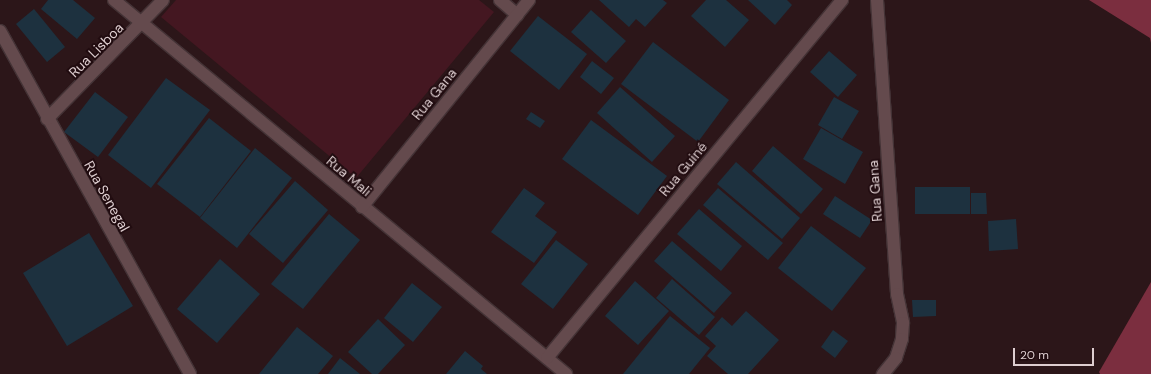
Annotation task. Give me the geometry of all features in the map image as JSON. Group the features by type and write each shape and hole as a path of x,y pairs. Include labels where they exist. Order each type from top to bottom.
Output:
{"street":[{"name":"Rua Mali","path":"114,0 144,23 362,207 566,374"},
{"name":"Rua Lisboa","path":"47,120 144,23 163,0"},
{"path":"500,0 517,15"},
{"name":"Rua Gana","path":"362,207 529,0"},
{"name":"Rua Guiné","path":"547,358 842,0"},
{"name":"Rua Gana","path":"877,0 897,294 903,323 896,358 883,374"},
{"name":"Rua Senegal","path":"0,31 47,120 190,374"}],"shaded area":[{"path":"176,0 479,0 494,12 356,178 161,17"},
{"path":"1089,0 1151,0 1151,43 1150,38"},
{"path":"1151,282 1151,374 1100,374 1099,372"}],"building":[{"path":"48,0 73,0 95,18 77,39 41,9"},
{"path":"599,0 663,0 667,3 645,27 636,19 629,27"},
{"path":"706,0 726,0 749,20 725,47 691,16"},
{"path":"748,0 787,0 792,5 775,25"},
{"path":"34,9 65,47 47,62 16,24"},
{"path":"591,10 626,41 606,63 571,32"},
{"path":"538,16 587,54 559,90 510,51"},
{"path":"653,42 729,100 698,142 621,84"},
{"path":"829,51 857,75 838,97 810,72"},
{"path":"592,61 614,78 601,94 580,77"},
{"path":"166,78 210,110 151,188 108,155"},
{"path":"620,87 675,136 652,162 597,113"},
{"path":"95,92 128,117 98,157 64,132"},
{"path":"834,97 859,111 842,139 818,125"},
{"path":"531,112 545,121 540,128 526,119"},
{"path":"209,118 251,151 200,217 157,184"},
{"path":"591,120 667,176 638,215 562,159"},
{"path":"821,128 863,152 845,184 803,159"},
{"path":"773,146 823,189 801,214 752,171"},
{"path":"255,148 292,178 237,248 200,218"},
{"path":"736,162 800,218 782,239 717,184"},
{"path":"295,181 328,210 283,263 249,234"},
{"path":"915,187 970,187 970,214 915,214"},
{"path":"524,188 545,203 535,216 557,232 534,263 491,232"},
{"path":"718,188 783,243 768,260 703,205"},
{"path":"971,193 986,193 987,214 971,214"},
{"path":"835,196 872,220 860,238 823,214"},
{"path":"699,209 742,246 721,271 677,234"},
{"path":"329,214 360,240 303,309 271,284"},
{"path":"1016,219 1018,249 989,251 988,221"},
{"path":"811,226 866,268 832,311 778,268"},
{"path":"89,233 133,306 67,346 23,273"},
{"path":"556,240 588,264 553,309 521,284"},
{"path":"672,241 732,293 714,313 654,261"},
{"path":"220,259 260,294 217,343 177,309"},
{"path":"672,279 715,317 699,335 656,298"},
{"path":"635,281 669,311 638,345 605,316"},
{"path":"412,283 442,307 413,342 384,318"},
{"path":"912,300 936,300 936,316 913,317"},
{"path":"746,311 779,340 748,374 728,374 707,356 716,346 705,336 722,317 732,326"},
{"path":"670,316 710,348 689,374 623,374"},
{"path":"378,319 405,345 378,374 372,374 348,352"},
{"path":"297,327 333,356 318,374 259,374"},
{"path":"833,330 848,341 835,358 821,347"},
{"path":"465,351 483,366 481,369 487,374 446,374"},
{"path":"340,358 360,374 328,374"}]}
